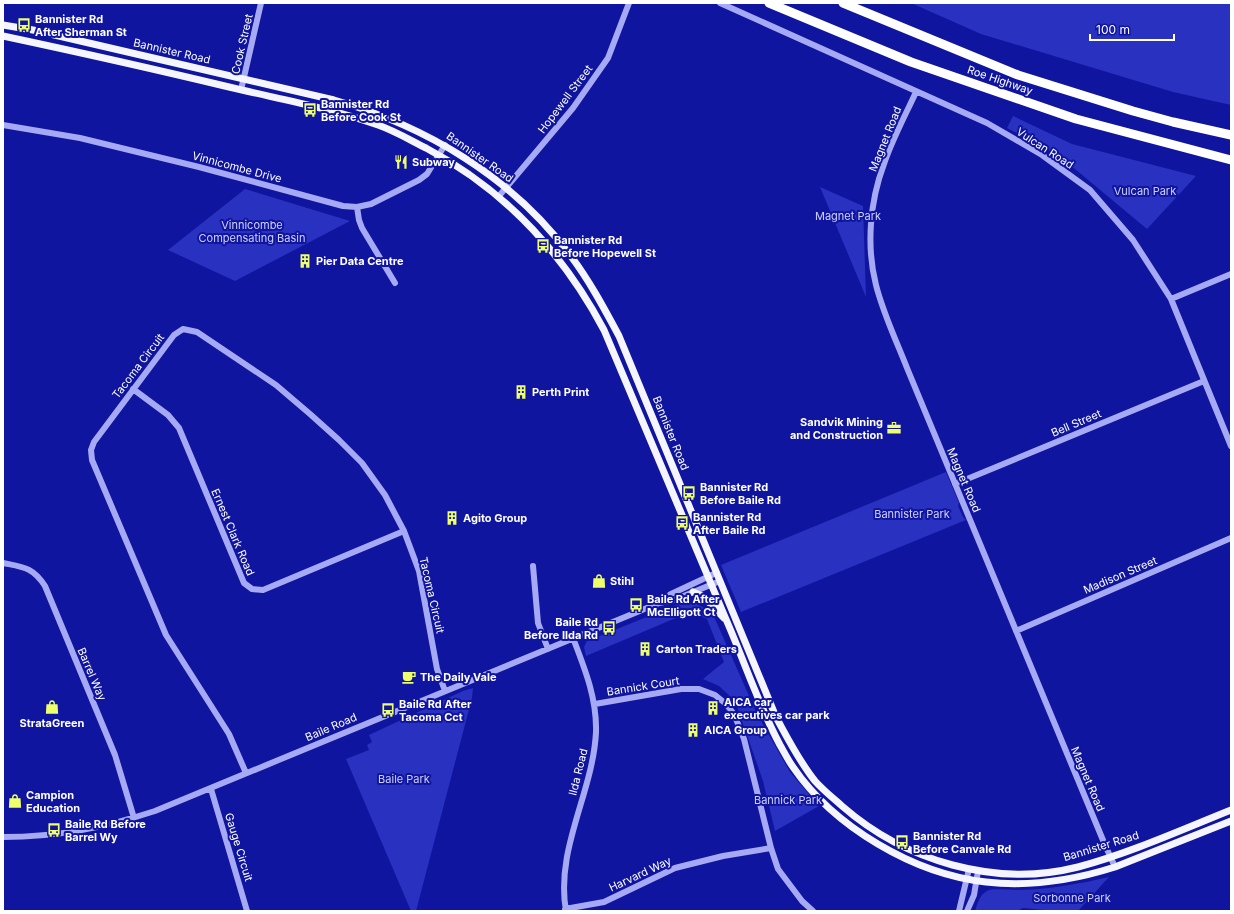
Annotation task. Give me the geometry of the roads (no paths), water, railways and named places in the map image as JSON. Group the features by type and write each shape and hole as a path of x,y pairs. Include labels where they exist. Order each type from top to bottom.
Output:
{"highway":[{"name":"Roe Highway","path":"769,3 911,62 1076,119 1231,160"},
{"name":"Roe Highway","path":"843,3 1018,75 1133,111 1231,135"},
{"path":"1173,122 1231,132"}],"main road":[{"name":"Bannister Road","path":"3,25 33,30 334,100 382,115 445,145 484,171 506,188 530,210 557,238 570,255 607,313 619,336 776,717 801,761 816,782 854,817 890,840 932,859 978,871 1043,873 1078,867 1110,857 1231,810"},
{"name":"Bannister Road","path":"3,36 241,90 356,118 396,133 439,155 478,180 499,196 535,230 547,244 593,309 615,357 726,619 767,720 793,767 825,804 849,824 885,848 916,863 967,879 1003,883 1042,882 1078,877 1115,867 1231,821"},
{"path":"693,592 704,597 726,619"}],"street":[{"name":"Cook Street","path":"241,90 261,3"},
{"name":"Hopewell Street","path":"499,196 573,108 608,58 629,3"},
{"name":"Vulcan Road","path":"720,3 987,123 1042,155 1090,190 1133,240 1171,299 1231,446"},
{"name":"Magnet Road","path":"916,92 883,165 878,182 871,225 872,266 876,284 883,308 955,484 1115,867"},
{"name":"Vinnicombe Drive","path":"3,125 80,138 199,167 343,206 357,207 371,204 419,180 427,174 445,145"},
{"path":"357,207 362,228 395,283"},
{"path":"1171,299 1231,274"},
{"name":"Tacoma Circuit","path":"246,773 229,734 166,635 92,460 91,450 94,442 132,389 174,335 183,329 197,332 276,385 339,440 362,464 385,495 404,531 419,571 437,669 445,691"},
{"name":"Bell Street","path":"955,484 1204,381"},
{"name":"Ernest Clark Road","path":"132,389 168,415 179,428 244,583 252,589 263,590 404,531"},
{"name":"Madison Street","path":"1016,631 1231,538"},
{"name":"Barrel Way","path":"3,563 23,566 30,569 40,578 45,586 115,755 134,818"},
{"path":"533,566 538,623 548,649"},
{"name":"Baile Road","path":"659,603 671,594 716,573"},
{"name":"Baile Road","path":"3,837 43,836 78,832 106,826 155,811 573,638 659,603 674,600 720,581"},
{"name":"Ilda Road","path":"565,910 564,873 569,842 592,761 596,732 594,704 587,674 573,638"},
{"name":"Bannick Court","path":"594,704 681,688 699,689 715,695 726,704 734,714 744,739 771,848 778,869 782,877 802,901 813,911"},
{"name":"Gauge Circuit","path":"211,789 247,911"},
{"name":"Harvard Way","path":"565,910 604,902 675,868 723,856 771,848"},
{"path":"959,911 969,869"},
{"path":"967,911 974,895 978,871"}],"place":[{"name":"Bannister Rd After Sherman St","path":"24,25"},
{"name":"Bannister Rd Before Cook St","path":"310,110"},
{"name":"Subway","path":"401,162"},
{"name":"Bannister Rd Before Hopewell St","path":"543,246"},
{"name":"Pier Data Centre","path":"305,261"},
{"name":"Perth Print","path":"521,392"},
{"name":"Sandvik Mining and Construction","path":"894,428"},
{"name":"Bannister Rd Before Baile Rd","path":"689,493"},
{"name":"Agito Group","path":"452,518"},
{"name":"Bannister Rd After Baile Rd","path":"682,523"},
{"name":"Stihl","path":"599,581"},
{"name":"Baile Rd After McElligott Ct","path":"636,605"},
{"name":"Baile Rd Before Ilda Rd","path":"609,628"},
{"name":"Carton Traders","path":"645,649"},
{"name":"The Daily Vale","path":"409,677"},
{"name":"StrataGreen","path":"52,707"},
{"name":"AICA car executives car park","path":"713,708"},
{"name":"Baile Rd After Tacoma Cct","path":"388,710"},
{"name":"AICA Group","path":"693,730"},
{"name":"Campion Education","path":"15,801"},
{"name":"Baile Rd Before Barrel Wy","path":"54,830"},
{"name":"Bannister Rd Before Canvale Rd","path":"902,842"}],"park label":[{"name":"Vulcan Park","path":"1145,191"},
{"name":"Magnet Park","path":"848,216"},
{"name":"Vinnicombe Compensating Basin","path":"252,231"},
{"name":"Bannister Park","path":"912,514"},
{"name":"Baile Park","path":"404,779"},
{"name":"Bannick Park","path":"788,800"},
{"name":"Sorbonne Park","path":"1072,898"}]}
